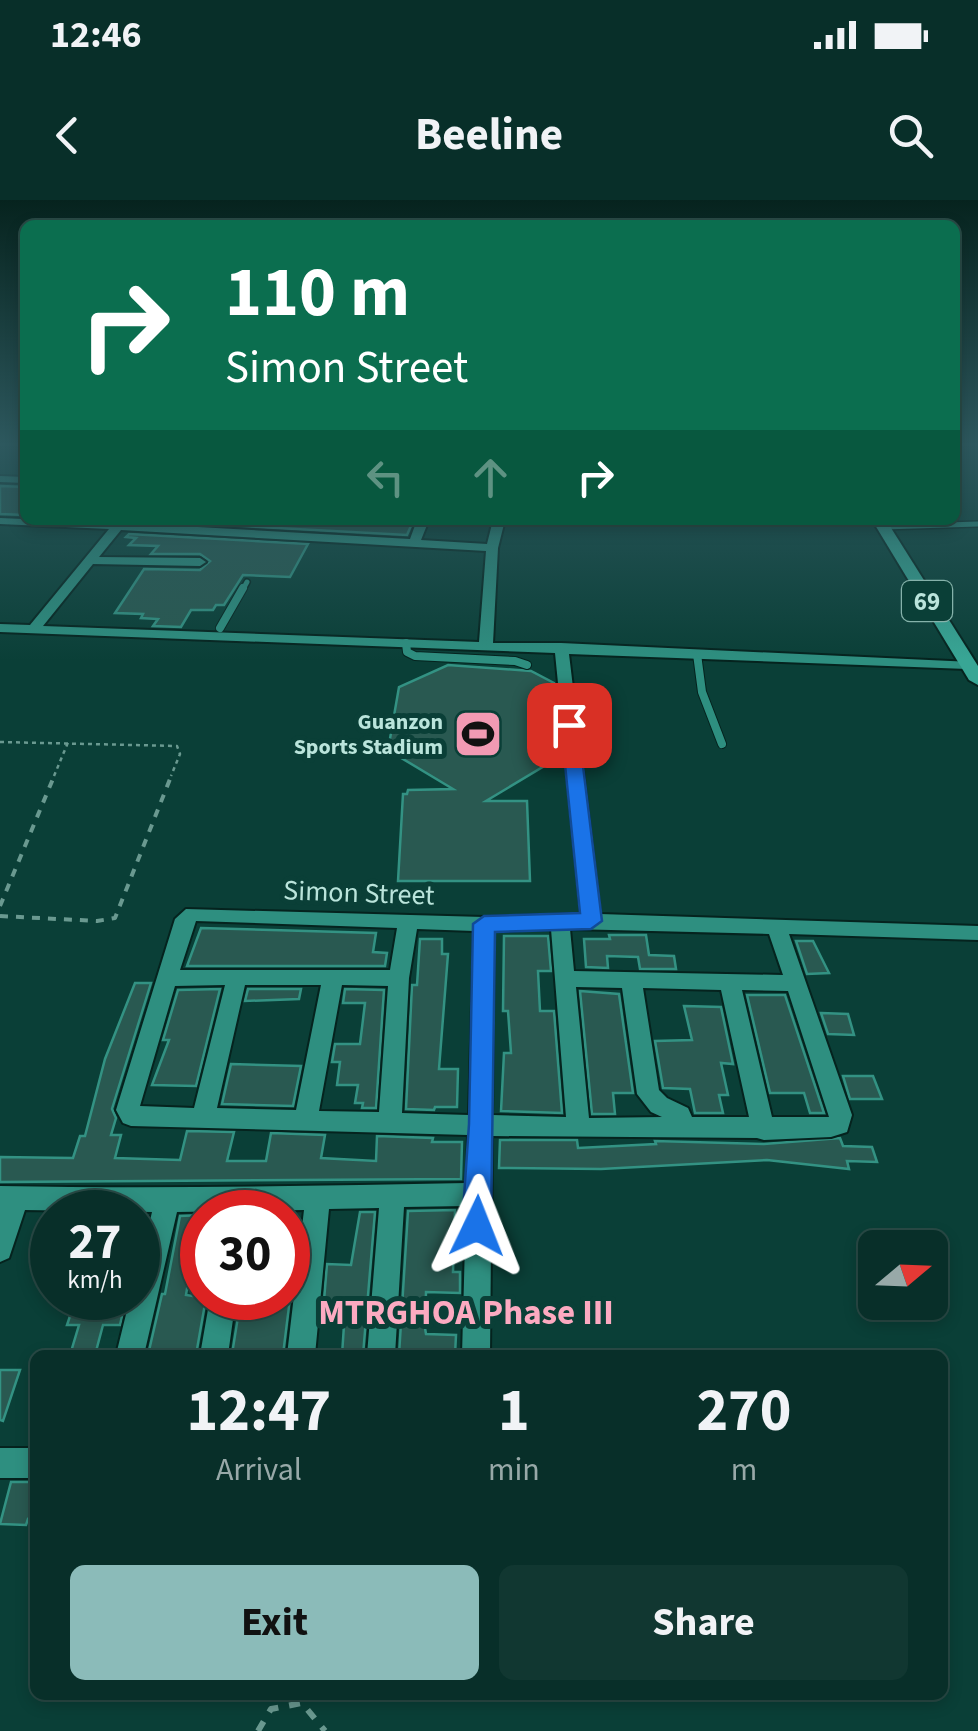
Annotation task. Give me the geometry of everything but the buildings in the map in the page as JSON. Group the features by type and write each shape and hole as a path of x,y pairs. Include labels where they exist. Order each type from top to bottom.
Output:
{"main road":[{"name":"69","path":"882,525 978,680"}],"street":[{"path":"37,625 119,525"},
{"path":"194,525 227,532 492,548"},
{"path":"227,532 232,525"},
{"path":"263,533 268,525"},
{"path":"414,544 421,525"},
{"path":"486,642 492,548 498,525"},
{"path":"90,560 200,562"},
{"path":"0,619 37,625 406,644 486,642 715,652"},
{"path":"0,628 220,628 966,663"},
{"path":"560,647 591,921"},
{"name":"Simon Street","path":"202,1117 131,1116 127,1110 186,919 194,914 484,924 591,921 978,932"},
{"path":"390,1121 398,978 408,922"},
{"path":"476,1350 484,924"},
{"path":"560,924 578,1128"},
{"path":"237,977 202,1117 578,1128 831,1128 839,1124 841,1115 777,928"},
{"path":"170,978 398,978"},
{"path":"306,1120 333,978"},
{"path":"564,979 798,982"},
{"path":"632,979 648,1094 659,1105 680,1115 683,1127"},
{"path":"730,983 764,1130"},
{"path":"310,1196 477,1194"},
{"path":"302,1350 318,1195"},
{"path":"0,1248 8,1198 180,1201"},
{"path":"381,1350 392,1198"},
{"path":"131,1350 166,1200"},
{"path":"215,1350 220,1320"},
{"path":"0,1463 30,1464"}],"lane":[{"path":"220,628 247,582"},
{"path":"406,644 407,652 415,656 515,661 526,666"},
{"path":"697,654 702,692 722,744"}],"path":[{"path":"0,906 69,740"},
{"path":"0,742 171,744 177,746 180,754 115,918 97,922 0,916"},
{"path":"258,1731 270,1709 302,1703 325,1731"}],"place":[{"name":"Guanzon Sports Stadium","path":"478,734"}],"district":[{"name":"MTRGHOA Phase III","path":"466,1312"}],"route":[{"path":"477,1226 484,924 591,921 569,725"}]}
